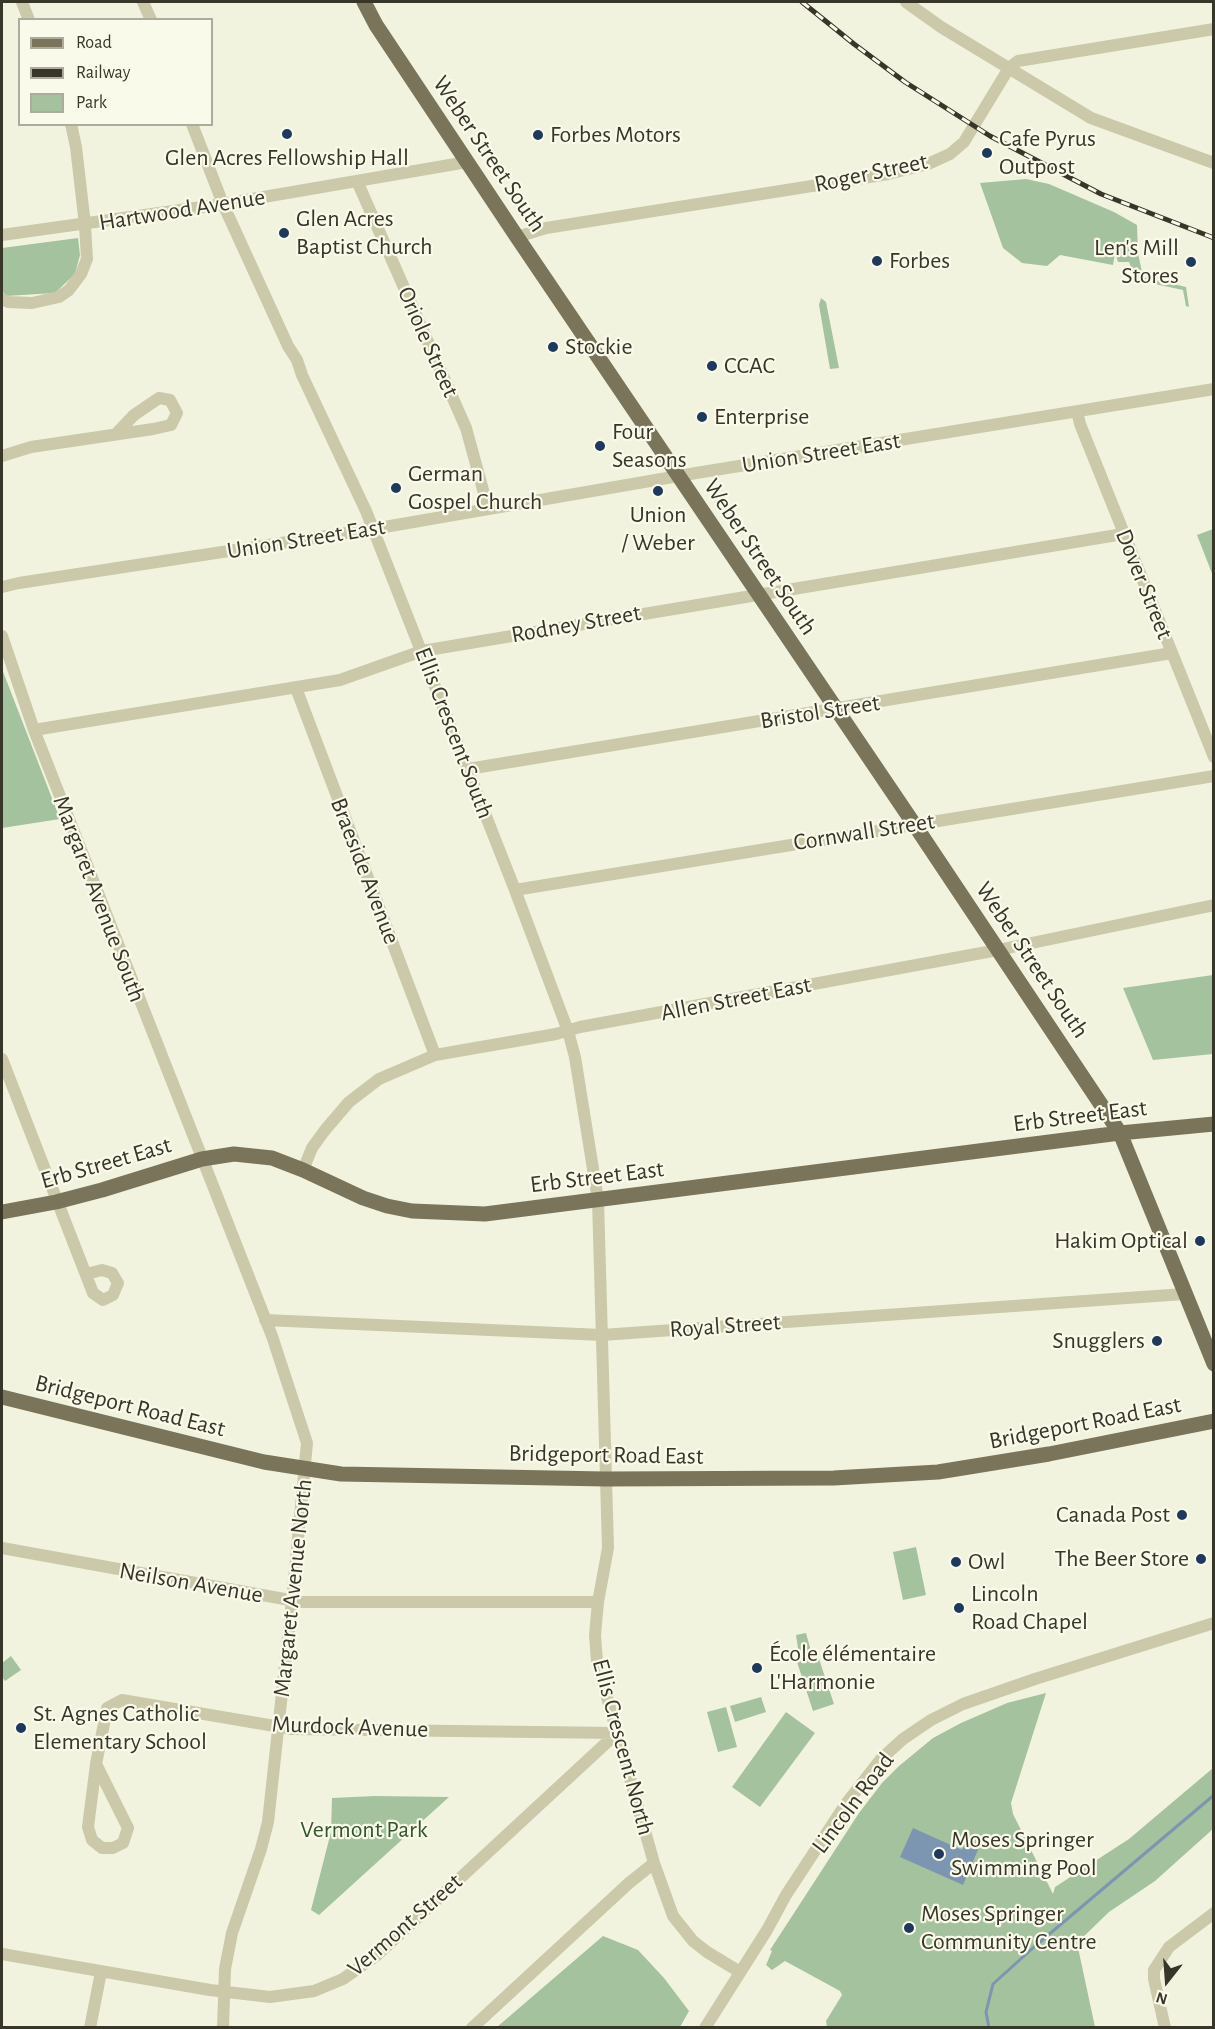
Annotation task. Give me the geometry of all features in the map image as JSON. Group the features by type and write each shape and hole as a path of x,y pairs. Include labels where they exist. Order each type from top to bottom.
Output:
{"main road":[{"name":"Weber Street South","path":"365,3 376,25 517,237 1120,1133 1214,1364"},
{"name":"Erb Street East","path":"2,1212 56,1203 202,1159 234,1154 272,1158 363,1198 412,1211 485,1214 1120,1133 1214,1124"},
{"name":"Bridgeport Road East","path":"2,1397 264,1462 305,1470 340,1473 605,1479 834,1478 938,1472 1049,1455 1214,1421"}],"street":[{"path":"22,2 28,18"},
{"path":"143,2 150,18"},
{"path":"906,2 941,27 1091,118 1214,163"},
{"path":"1009,68 1018,61 1214,29"},
{"name":"Roger Street","path":"517,237 546,228 888,174 928,164 950,154 964,142 1009,68"},
{"path":"2,299 8,302 32,303 59,297 69,290 81,274 87,259 85,225 71,126"},
{"name":"Ellis Crescent South","path":"193,126 223,204 288,346 297,360 373,529 515,890 568,1031 575,1057 598,1200"},
{"name":"Hartwood Avenue","path":"2,235 223,204 468,162"},
{"name":"Oriole Street","path":"357,181 466,428 488,508"},
{"name":"Union Street East","path":"2,587 19,582 373,529 677,476 1214,389"},
{"name":"Dover Street","path":"1077,411 1123,534 1214,757"},
{"path":"2,456 31,447 116,434"},
{"name":"Rodney Street","path":"34,730 340,681 422,651 1123,534"},
{"name":"Margaret Avenue South","path":"2,636 34,730 202,1159"},
{"name":"Bristol Street","path":"468,769 1172,653"},
{"name":"Braeside Avenue","path":"296,688 435,1054"},
{"name":"Cornwall Street","path":"515,890 1214,776"},
{"name":"Allen Street East","path":"303,1170 312,1148 349,1102 380,1079 435,1054 998,950 1214,905"},
{"path":"2,1059 56,1203 86,1274"},
{"name":"Margaret Avenue North","path":"202,1159 265,1320 307,1443 268,1822 232,1933 225,1969 223,2028"},
{"name":"Ellis Crescent North","path":"598,1200 608,1548 598,1602 595,1635 597,1662 654,1863 673,1916 681,1929 707,1952 740,1972"},
{"name":"Royal Street","path":"265,1320 602,1335 1184,1294"},
{"name":"Neilson Avenue","path":"2,1548 292,1601 598,1602"},
{"name":"Lincoln Road","path":"705,2028 786,1896 846,1805 882,1759 903,1739 931,1720 963,1704 1214,1623"},
{"name":"Murdock Avenue","path":"96,1764 128,1828 123,1843 113,1848 102,1848 92,1840 88,1827 96,1764 107,1708 122,1700 292,1729 617,1733"},
{"name":"Vermont Street","path":"2,1954 223,1992 270,1997 314,1991 343,1979 377,1955 617,1733"},
{"path":"472,2028 629,1883 654,1863"},
{"path":"1165,2028 1154,1970 1169,1947 1214,1913"},
{"path":"90,2028 101,1972"}],"green space":[{"path":"1026,179 1049,184 1114,212 1137,225 1138,253 1143,277 1186,287 1189,307 1186,306 1183,290 1136,280 1129,262 1118,262 1115,253 1113,265 1060,255 1047,266 1022,263 1003,248 980,183"},
{"path":"78,238 80,255 75,274 55,293 6,296 2,291 2,248"},
{"path":"821,298 826,302 839,368 830,369 819,305"},
{"path":"1213,529 1213,576 1197,535"},
{"path":"2,669 60,819 2,828"},
{"path":"1213,975 1213,1054 1153,1060 1123,988"},
{"path":"916,1547 926,1595 903,1600 893,1552"},
{"path":"806,1633 811,1651 799,1655 796,1635"},
{"path":"11,1656 21,1670 5,1681 2,1677 2,1663"},
{"path":"818,1656 834,1704 813,1711 797,1662"},
{"path":"1046,1693 1011,1803 1013,1814 1053,1894 1055,1887 1129,1839 1213,1768 1213,1829 1155,1881 1109,1912 1077,1943 1095,2027 827,2027 826,2021 842,1995 840,1991 785,1961 772,1970 766,1965 772,1951 770,1950 859,1813 882,1783 933,1738 1007,1703"},
{"path":"761,1697 766,1712 735,1722 730,1706"},
{"path":"726,1707 737,1747 718,1752 707,1712"},
{"path":"786,1712 815,1733 760,1807 732,1787"},
{"name":"Vermont Park","path":"449,1797 319,1915 311,1910 331,1832 332,1798"},
{"path":"603,1936 638,1950 664,1978 689,2011 680,2027 497,2027"}],"water":[{"name":"Moses Springer Swimming Pool","path":"913,1828 962,1850 967,1839 980,1845 963,1885 900,1857"}],"waterway":[{"path":"989,2028 986,2012 993,1984 1214,1795"}],"railway":[{"path":"802,2 905,82 990,136 1101,194 1214,238"}],"place":[{"name":"Glen Acres Fellowship Hall","path":"287,134"},
{"name":"Forbes Motors","path":"538,135"},
{"name":"Cafe Pyrus Outpost","path":"987,153"},
{"name":"Glen Acres Baptist Church","path":"284,233"},
{"name":"Forbes","path":"877,261"},
{"name":"Len's Mill Stores","path":"1191,262"},
{"name":"Stockie","path":"553,347"},
{"name":"CCAC","path":"712,366"},
{"name":"Enterprise","path":"702,417"},
{"name":"Four Seasons","path":"600,446"},
{"name":"German Gospel Church","path":"396,488"},
{"name":"Union / Weber","path":"658,491"},
{"name":"Hakim Optical","path":"1200,1241"},
{"name":"Snugglers","path":"1157,1341"},
{"name":"Canada Post","path":"1182,1515"},
{"name":"The Beer Store","path":"1201,1559"},
{"name":"Owl","path":"956,1562"},
{"name":"Lincoln Road Chapel","path":"959,1608"},
{"name":"École élémentaire L'Harmonie","path":"757,1668"},
{"name":"St. Agnes Catholic Elementary School","path":"21,1728"},
{"name":"Moses Springer Swimming Pool","path":"939,1854"},
{"name":"Moses Springer Community Centre","path":"909,1928"}]}
